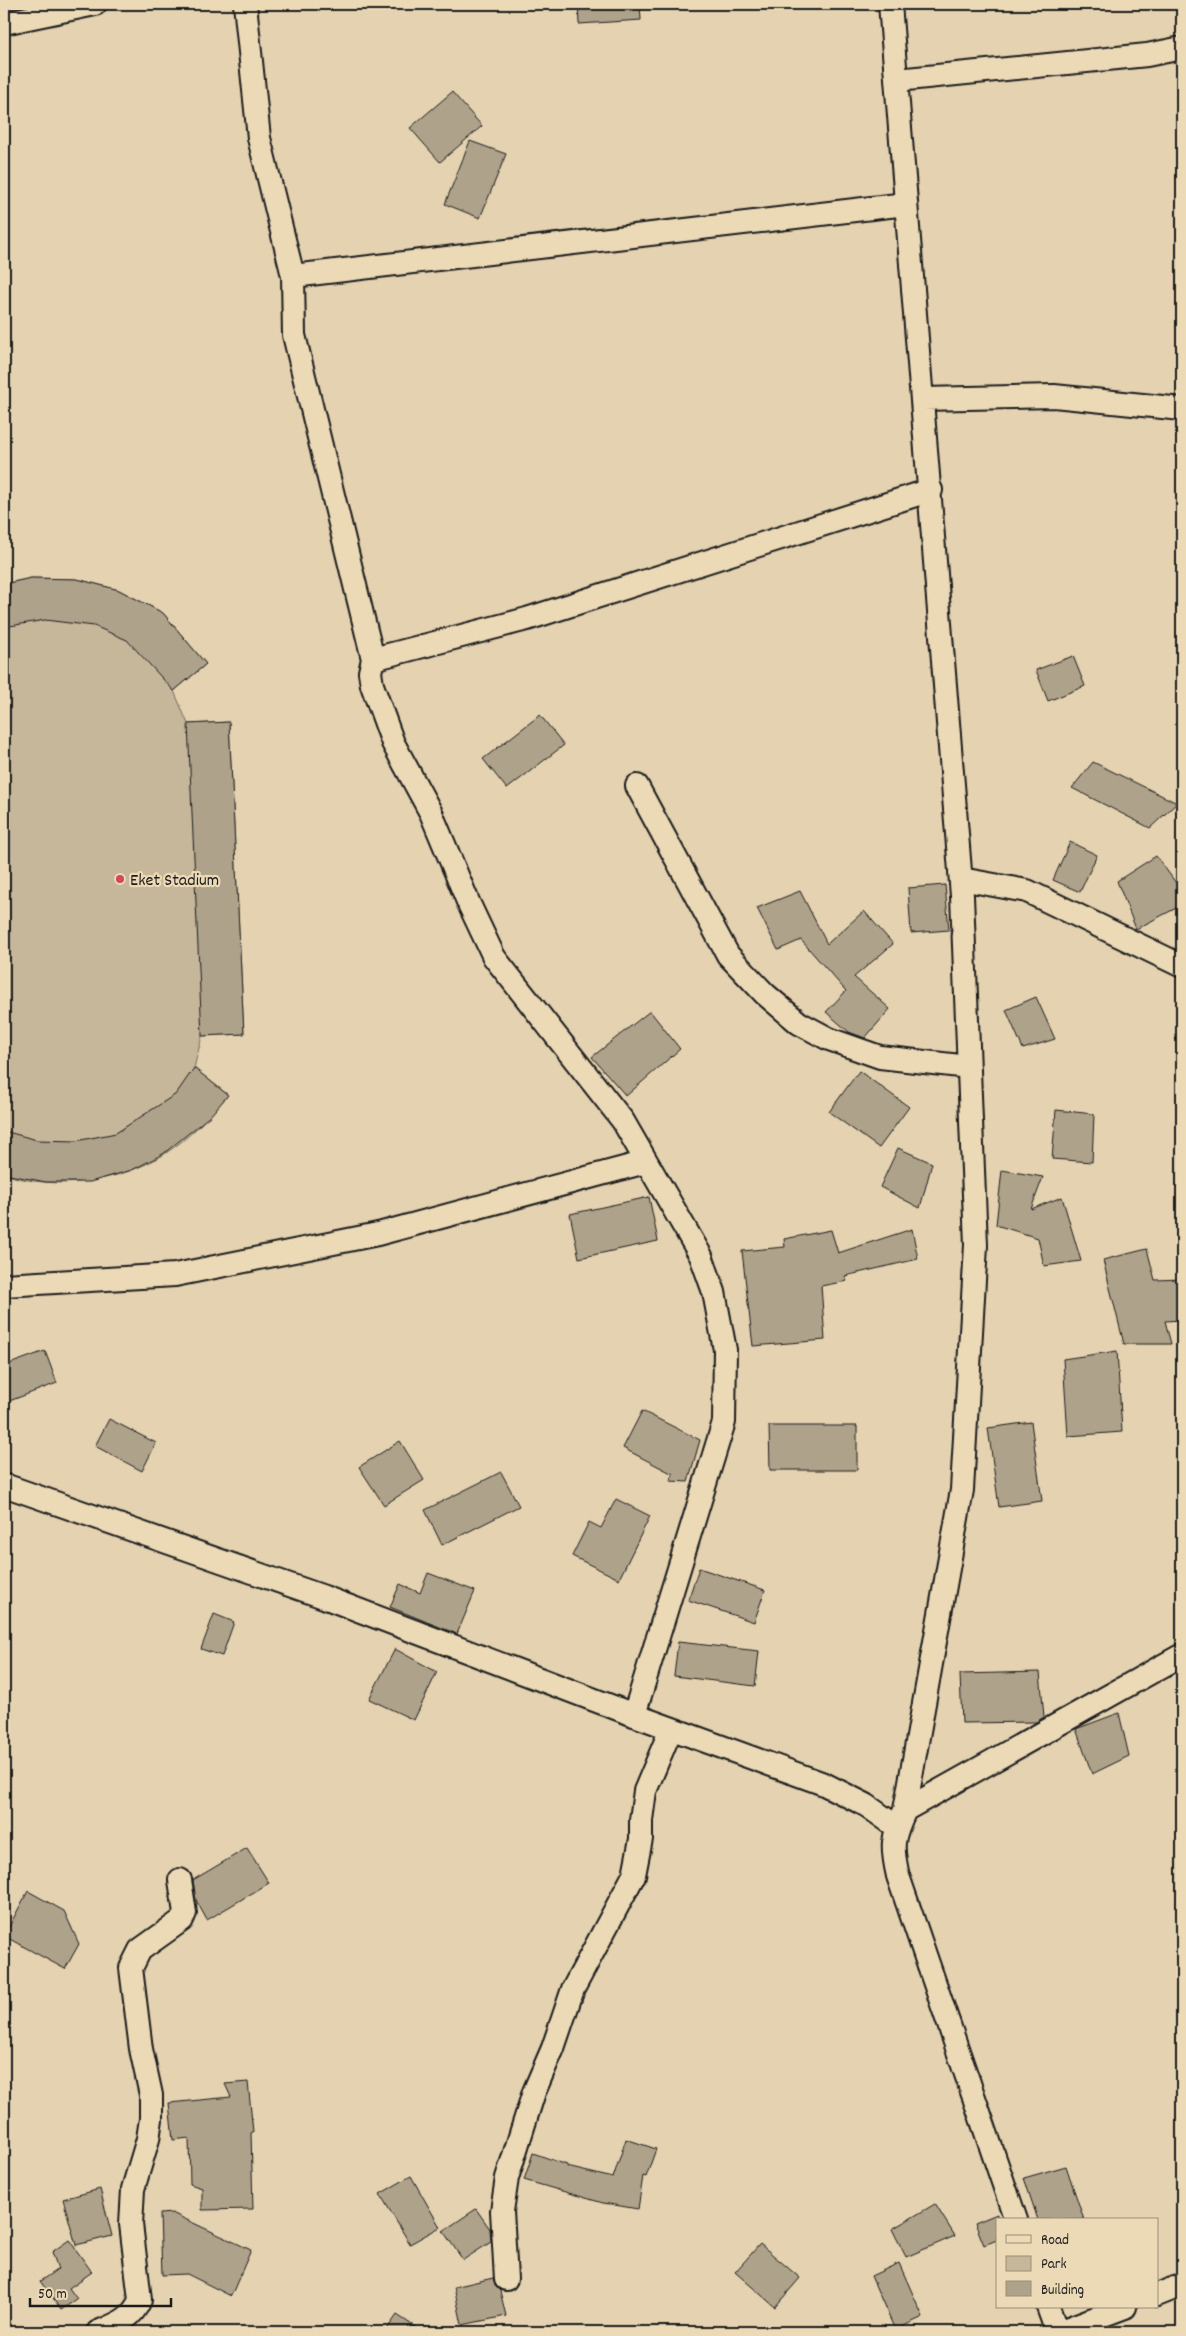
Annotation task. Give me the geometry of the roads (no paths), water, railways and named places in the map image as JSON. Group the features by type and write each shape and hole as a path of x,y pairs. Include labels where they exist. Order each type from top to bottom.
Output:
{"street":[{"path":"4,23 95,4"},
{"path":"245,4 259,138 293,276 294,335 372,659 370,672 372,685 393,743 431,813 469,904 494,957 622,1121 701,1256 714,1292 725,1350 724,1422 634,1715"},
{"path":"890,4 931,490 961,879 976,1245 962,1490 901,1819 892,1852 898,1876 1015,2218"},
{"path":"897,80 1147,55 1182,48"},
{"path":"293,276 906,204"},
{"path":"923,399 1054,396 1182,409"},
{"path":"372,659 527,619 931,490"},
{"path":"637,786 728,955 765,994 799,1023 829,1039 880,1057 969,1067"},
{"path":"961,879 1026,891 1182,966"},
{"path":"4,1285 175,1275 378,1234 646,1162"},
{"path":"4,1485 324,1597 671,1729 824,1784 866,1805 901,1819"},
{"path":"901,1819 1182,1655"},
{"path":"506,2279 502,2211 507,2178 534,2092 553,2048 573,1989 634,1875 641,1840 641,1820 646,1791 671,1729"},
{"path":"98,2332 121,2322 136,2311 140,2300 131,2224 133,2189 148,2139 152,2119 152,2095 141,2049 131,1968 140,1950 182,1920 185,1912 180,1880"},
{"path":"1158,2295 1182,2286"},
{"path":"1048,2308 1057,2332 1122,2308"}],"place":[{"name":"Eket Stadium","path":"120,879"}]}
